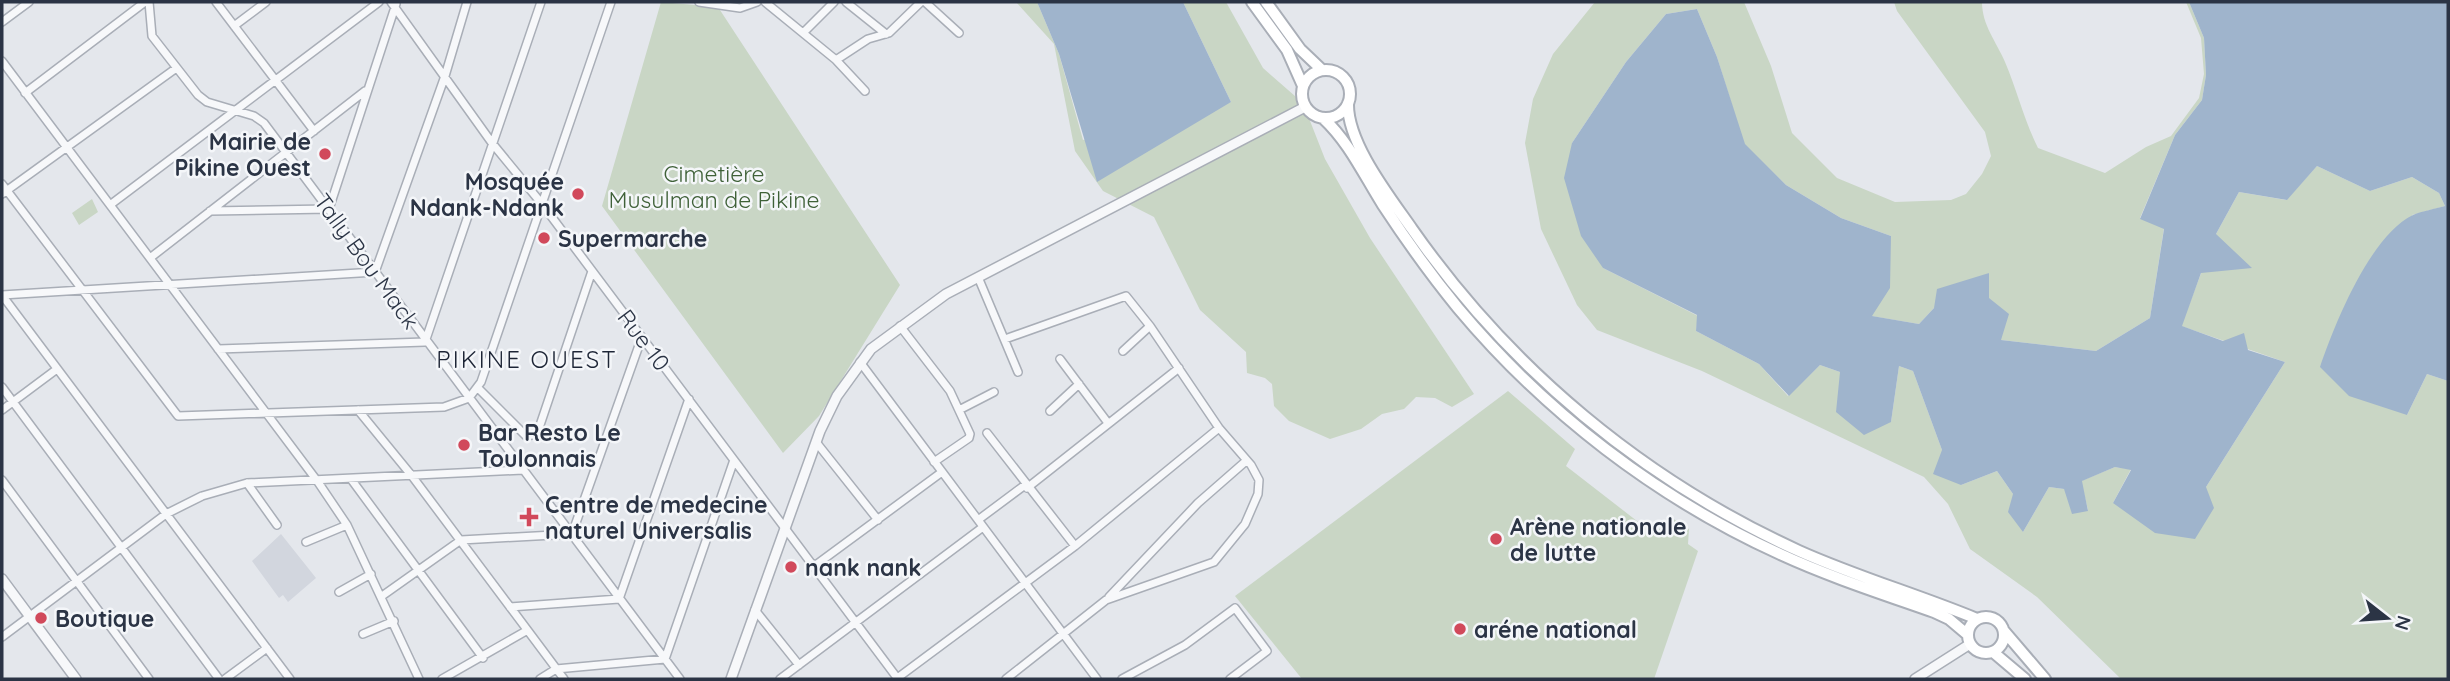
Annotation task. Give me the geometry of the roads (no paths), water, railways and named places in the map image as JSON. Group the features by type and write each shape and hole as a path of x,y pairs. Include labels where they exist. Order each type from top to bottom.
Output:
{"main road":[{"path":"1252,2 1294,61 1303,86 1305,107 1323,118 1339,134 1394,222 1431,274 1484,338 1542,396 1617,458 1687,505 1742,536 1809,567 1949,619 1980,653 1993,652 2001,645 2003,630"},
{"path":"1266,2 1300,48 1321,69"},
{"path":"1303,86 1313,72 1321,69 1334,71 1344,78 1350,90 1348,117 1361,147 1429,254 1493,331 1549,388 1623,448 1692,495 1746,526 1812,557 1978,619 1993,619 2045,679"},
{"path":"1323,118 1338,115 1348,103"},
{"path":"1969,640 1970,626 1978,619"},
{"path":"1993,652 2025,679"}],"street":[{"path":"2,22 29,2"},
{"path":"25,93 147,2"},
{"name":"Tally Bou Mack","path":"147,2 152,36 175,69 202,99 259,119 680,679"},
{"path":"216,2 314,131"},
{"path":"234,26 266,2"},
{"path":"110,205 379,2"},
{"path":"2,295 375,272 445,76 467,2"},
{"path":"218,349 425,342 541,2"},
{"path":"175,69 3,189 173,414 183,417 444,407 469,398 478,388 611,2"},
{"path":"699,2 740,8 757,2"},
{"path":"765,2 836,60 865,91"},
{"path":"803,33 835,2"},
{"path":"846,2 886,34"},
{"path":"836,60 868,39 886,34 923,2 959,33"},
{"path":"210,211 329,209 394,4"},
{"name":"Rue 10","path":"394,4 492,143 542,204 897,679"},
{"path":"2,61 318,482 347,525 419,679"},
{"path":"150,258 366,90"},
{"path":"731,679 816,442 837,396 860,362 900,326 946,294 1305,107"},
{"path":"478,388 526,436 537,434 592,271"},
{"path":"978,277 1018,372"},
{"path":"2,295 290,679"},
{"path":"1005,339 1063,320 1122,296 1130,299 1219,428 1259,480 1258,494 1245,524 1214,562 1106,600"},
{"path":"900,326 950,391 970,436 934,462"},
{"path":"1123,351 1150,326"},
{"path":"382,596 461,540 572,534 642,337"},
{"path":"1060,359 1108,424"},
{"path":"860,362 1097,679"},
{"path":"780,679 856,623 1026,486 1179,368"},
{"path":"2,410 57,369"},
{"path":"1050,411 1079,384"},
{"path":"2,387 219,679"},
{"path":"959,410 994,391"},
{"path":"510,607 619,599 689,399"},
{"path":"358,410 412,476 564,679"},
{"path":"897,679 1075,546 1219,428"},
{"path":"987,433 1075,546"},
{"path":"816,442 878,520"},
{"path":"540,679 556,669 665,659 733,460"},
{"path":"1006,679 1106,600 1198,503 1246,461"},
{"path":"2,637 166,514 202,496 247,483 318,482 523,470"},
{"path":"813,567 942,472"},
{"path":"351,479 483,658"},
{"path":"2,480 149,679"},
{"path":"247,483 277,524"},
{"path":"306,542 347,525"},
{"path":"339,592 371,574"},
{"path":"2,579 76,679"},
{"path":"1122,679 1185,645 1235,608 1267,650 1230,679"},
{"path":"755,610 799,665"},
{"path":"363,635 394,621"},
{"path":"442,679 483,658 526,631"},
{"path":"1915,679 1969,640"},
{"path":"225,679 267,648"}],"water":[{"path":"1037,2 1183,2 1231,102 1097,182 1059,54"},
{"path":"2189,2 2448,2 2448,381 2427,374 2407,415 2349,396 2320,367 2356,282 2382,241 2413,215 2445,206 2439,193 2412,177 2370,191 2317,166 2287,200 2239,192 2216,234 2252,268 2201,273 2182,326 2223,341 2244,333 2248,350 2285,362 2206,487 2214,508 2195,539 2155,533 2113,503 2131,470 2115,467 2082,481 2088,511 2072,514 2064,489 2049,487 2023,532 2008,512 2013,494 1997,471 1961,485 1933,474 1942,450 1913,371 1899,366 1891,422 1864,435 1836,412 1840,372 1820,365 1789,396 1759,364 1696,331 1697,315 1603,268 1581,236 1564,178 1572,143 1626,62 1666,14 1697,9 1717,57 1745,144 1786,185 1841,218 1891,236 1890,288 1872,316 1919,324 1934,308 1937,289 1989,273 1989,298 2009,314 2001,340 2096,351 2150,318 2164,229 2140,219 2175,135 2202,100 2206,75 2204,38"}],"place":[{"name":"Mairie de Pikine Ouest","path":"325,154"},
{"name":"Mosquée Ndank-Ndank","path":"578,194"},
{"name":"Supermarche","path":"544,238"},
{"name":"Bar Resto Le Toulonnais","path":"464,445"},
{"name":"Centre de medecine naturel Universalis","path":"529,517"},
{"name":"Arène nationale de lutte","path":"1496,539"},
{"name":"nank nank","path":"791,567"},
{"name":"Boutique","path":"41,618"},
{"name":"aréne national","path":"1460,629"}],"district":[{"name":"PIKINE OUEST","path":"527,359"}],"park label":[{"name":"Cimetière Musulman de Pikine","path":"714,186"}]}
